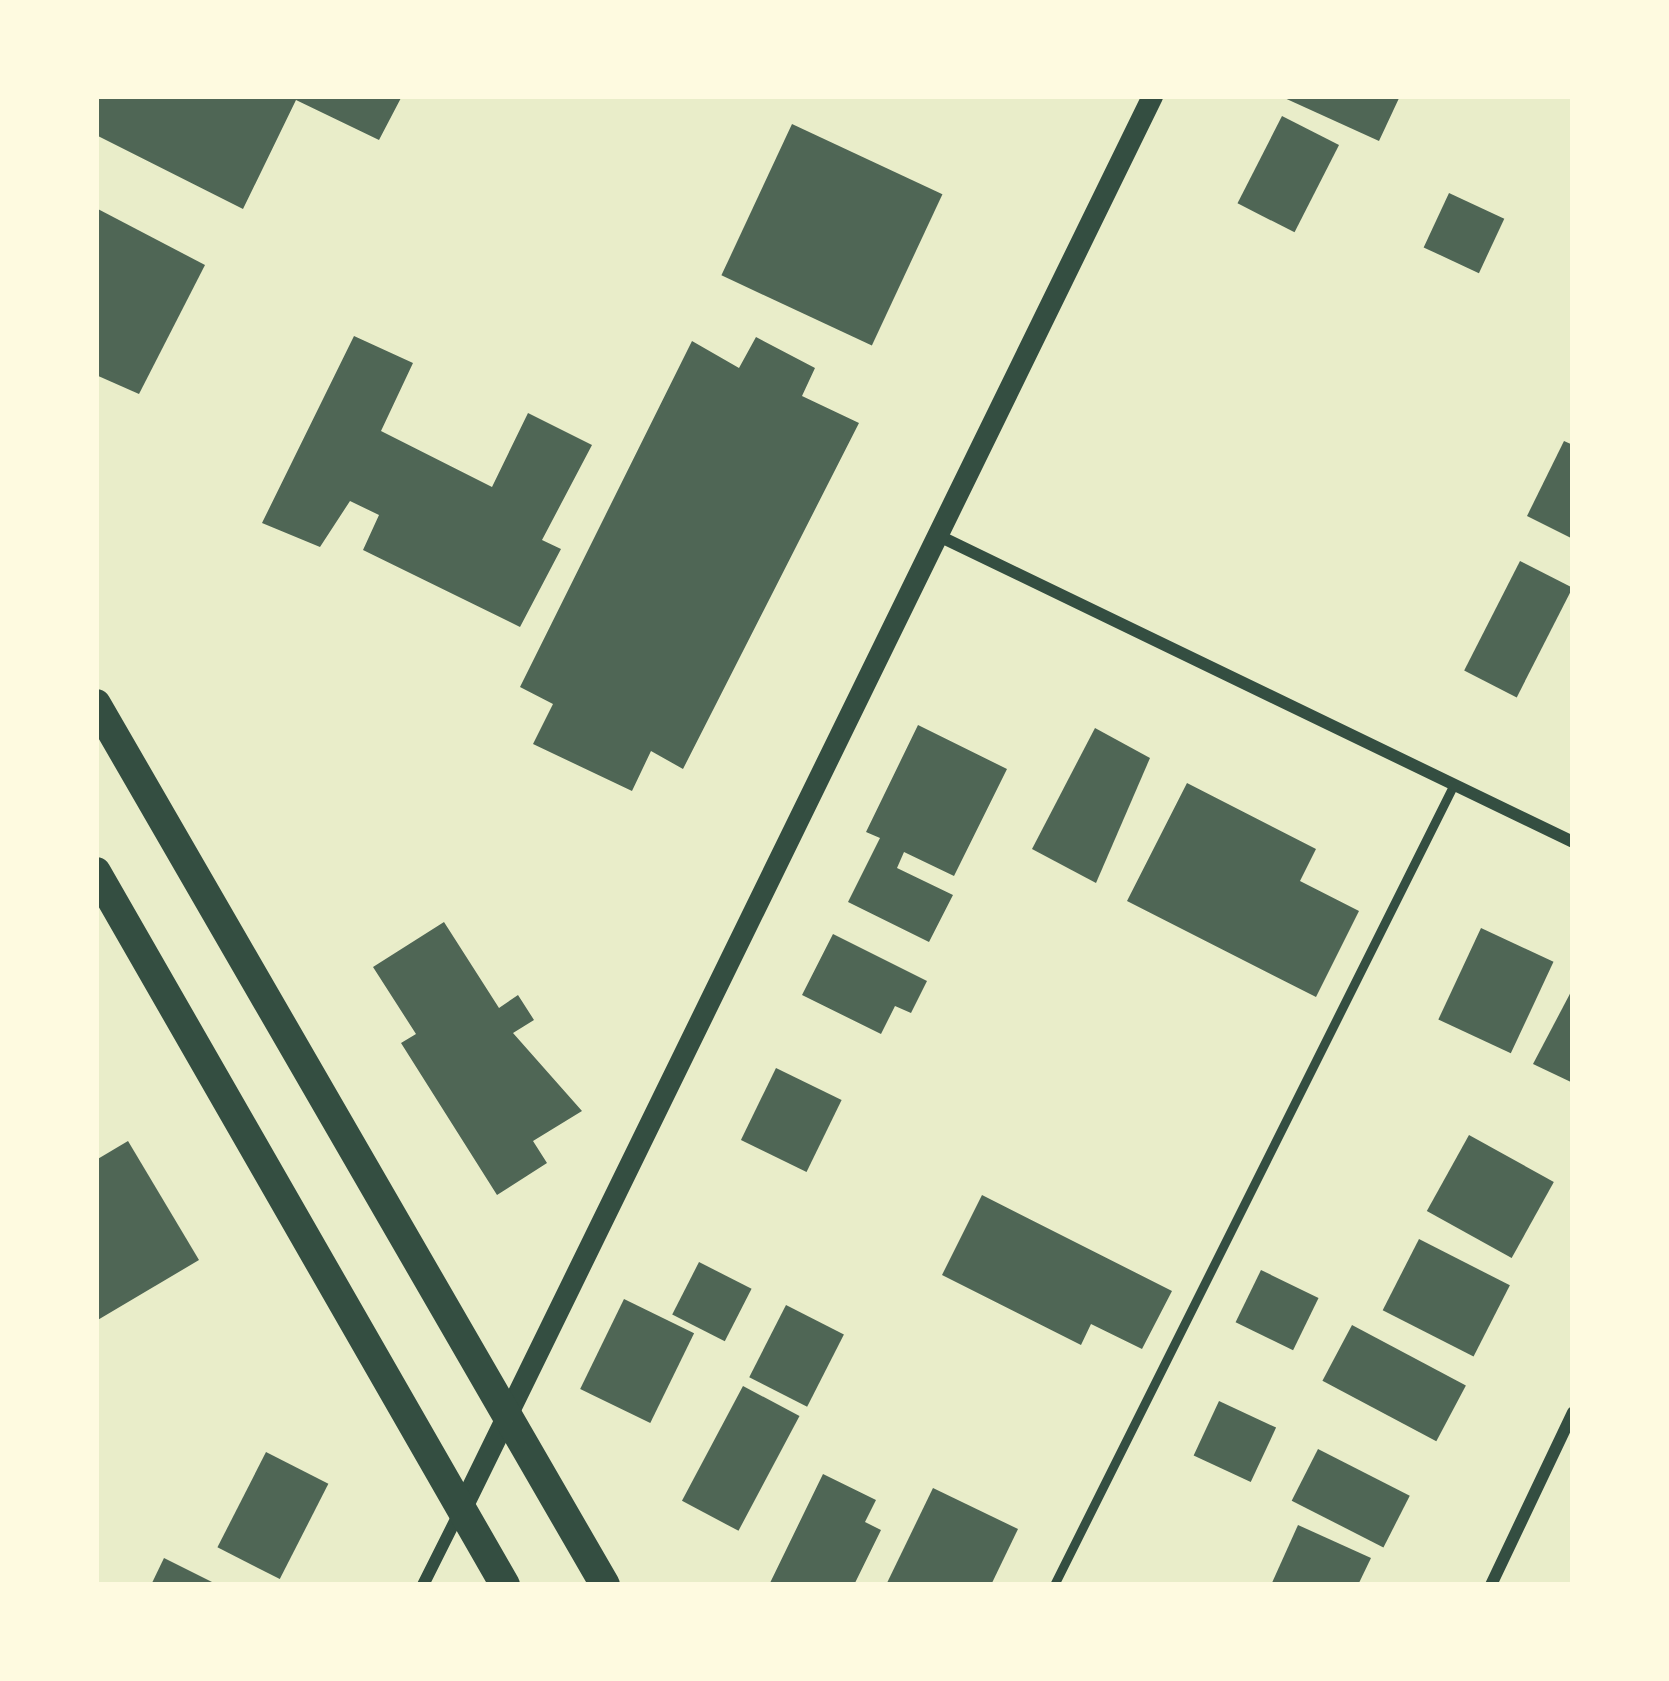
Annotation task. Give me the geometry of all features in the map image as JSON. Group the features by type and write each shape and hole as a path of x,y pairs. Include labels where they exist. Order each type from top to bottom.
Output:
{"main road":[{"path":"96,704 605,1585"},
{"path":"96,872 505,1585"}],"street":[{"path":"423,1585 1152,96"},
{"path":"937,535 1573,842"},
{"path":"1491,1585 1573,1412"}],"lane":[{"path":"1054,1585 1454,784"}],"building":[{"path":"96,96 402,96 379,140 296,100 243,209 96,135"},
{"path":"1280,96 1400,96 1379,141"},
{"path":"1282,116 1339,145 1295,232 1238,203"},
{"path":"792,124 942,194 872,346 721,275"},
{"path":"1449,193 1504,219 1479,273 1424,247"},
{"path":"96,208 205,265 139,394 96,375"},
{"path":"354,336 413,363 381,431 492,487 528,413 592,445 542,540 561,549 520,627 363,550 379,515 350,501 320,547 262,523"},
{"path":"756,337 815,368 802,396 859,423 683,769 651,751 632,791 533,744 553,704 520,687 692,341 739,368"},
{"path":"1564,441 1573,445 1573,539 1527,516"},
{"path":"1520,561 1573,588 1517,697 1464,671"},
{"path":"918,725 1007,769 954,876 904,852 897,868 953,895 929,942 848,902 880,838 866,832"},
{"path":"1095,728 1150,758 1096,883 1032,849"},
{"path":"1187,783 1316,849 1300,881 1359,911 1316,997 1127,901"},
{"path":"444,922 499,1008 518,995 534,1020 513,1033 582,1111 533,1141 547,1163 497,1195 401,1043 416,1034 373,967"},
{"path":"1481,928 1554,962 1511,1053 1438,1020"},
{"path":"833,934 927,981 911,1013 895,1006 881,1034 802,995"},
{"path":"1573,988 1573,1083 1533,1064"},
{"path":"776,1068 842,1100 807,1172 741,1140"},
{"path":"1469,1135 1554,1182 1512,1258 1427,1211"},
{"path":"128,1141 199,1260 96,1321 96,1160"},
{"path":"982,1195 1172,1291 1142,1349 1091,1324 1081,1345 942,1275"},
{"path":"1419,1239 1510,1285 1474,1357 1383,1310"},
{"path":"699,1262 752,1289 725,1341 672,1315"},
{"path":"1261,1270 1319,1298 1293,1350 1236,1322"},
{"path":"624,1299 694,1333 650,1423 580,1389"},
{"path":"786,1305 844,1335 807,1407 749,1377"},
{"path":"1352,1325 1466,1386 1436,1441 1322,1381"},
{"path":"743,1386 800,1416 738,1531 682,1501"},
{"path":"1219,1401 1276,1428 1251,1482 1194,1455"},
{"path":"1318,1449 1410,1496 1383,1547 1292,1501"},
{"path":"266,1452 328,1484 280,1579 217,1547"},
{"path":"823,1474 876,1500 865,1522 881,1530 854,1585 769,1585"},
{"path":"933,1488 1018,1529 991,1585 886,1585"},
{"path":"1298,1525 1371,1558 1358,1585 1271,1585"},
{"path":"164,1558 218,1585 151,1585"}]}
